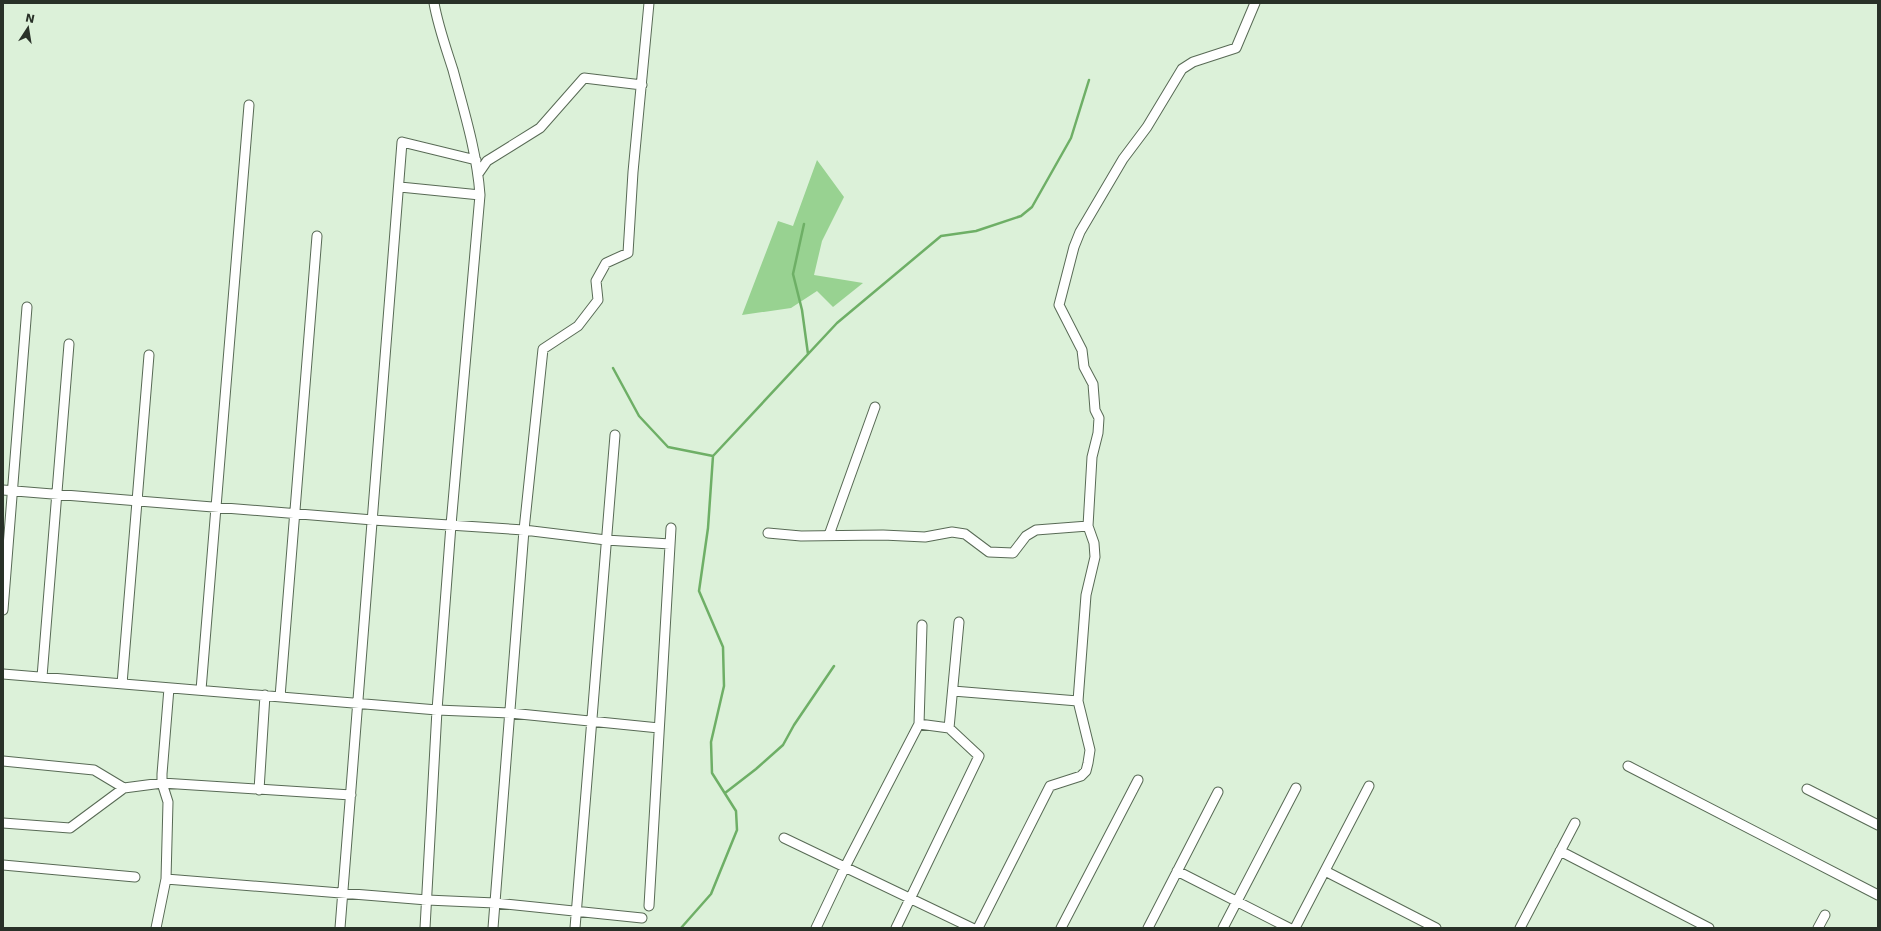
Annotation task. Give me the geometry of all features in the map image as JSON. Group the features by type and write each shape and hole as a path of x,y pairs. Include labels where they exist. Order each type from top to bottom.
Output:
{"street":[{"path":"424,928 427,900 437,710 451,525 480,195 476,160 452,70 437,23 434,3"},
{"path":"492,928 524,530 543,349 578,326 598,300 596,281 606,263 628,253 633,172 649,3"},
{"path":"978,928 1050,786 1081,776 1086,771 1090,750 1078,701 1086,595 1095,557 1094,543 1088,526 1092,457 1098,433 1099,418 1095,410 1093,384 1084,367 1082,350 1059,305 1074,247 1100,197 1123,159 1147,127 1182,69 1193,62 1236,48 1255,3"},
{"path":"478,174 487,161 540,128 584,78 642,85"},
{"path":"201,690 248,105"},
{"path":"340,928 400,186 402,142 476,160"},
{"path":"400,186 480,195"},
{"path":"280,697 318,236"},
{"path":"3,610 8,490 28,308"},
{"path":"42,677 69,344"},
{"path":"122,684 149,355"},
{"path":"829,535 875,407"},
{"path":"576,928 615,435"},
{"path":"8,490 216,508 524,530 606,540 670,544"},
{"path":"768,534 801,536 883,534 926,538 952,532 965,534 989,552 1014,554 1026,536 1036,530 1088,526"},
{"path":"649,906 671,528"},
{"path":"949,728 959,622"},
{"path":"816,928 845,867 919,724 922,625"},
{"path":"3,674 437,710 510,713 659,728"},
{"path":"156,928 166,880 168,802 162,783 169,688"},
{"path":"953,691 1078,701"},
{"path":"259,790 265,696"},
{"path":"896,928 979,756 949,728 919,724"},
{"path":"3,761 94,770 124,788"},
{"path":"1628,766 1878,895"},
{"path":"1061,928 1138,780"},
{"path":"3,823 70,828 124,788 162,783 259,790 351,794"},
{"path":"1295,928 1369,786"},
{"path":"1223,928 1296,788"},
{"path":"1807,789 1878,825"},
{"path":"1148,928 1218,792"},
{"path":"1520,928 1575,823"},
{"path":"784,838 972,928"},
{"path":"1560,851 1709,928"},
{"path":"3,865 135,877"},
{"path":"1325,870 1436,928"},
{"path":"1177,871 1289,928"},
{"path":"166,880 427,900 495,903 642,918"},
{"path":"1818,928 1825,915"}],"green space":[{"path":"817,160 844,197 822,241 814,275 863,283 833,307 817,291 791,308 742,315 778,221 793,226"}],"waterway":[{"path":"681,928 711,894 737,830 736,811 712,773 711,742 724,686 723,647 699,591 708,528 713,456 837,323 941,236 976,231 1021,216 1032,207 1071,138 1089,80"},
{"path":"804,224 793,274 802,310 808,354"},
{"path":"613,368 639,416 668,447 713,456"},
{"path":"725,793 756,769 783,745 794,725 834,666"}]}
